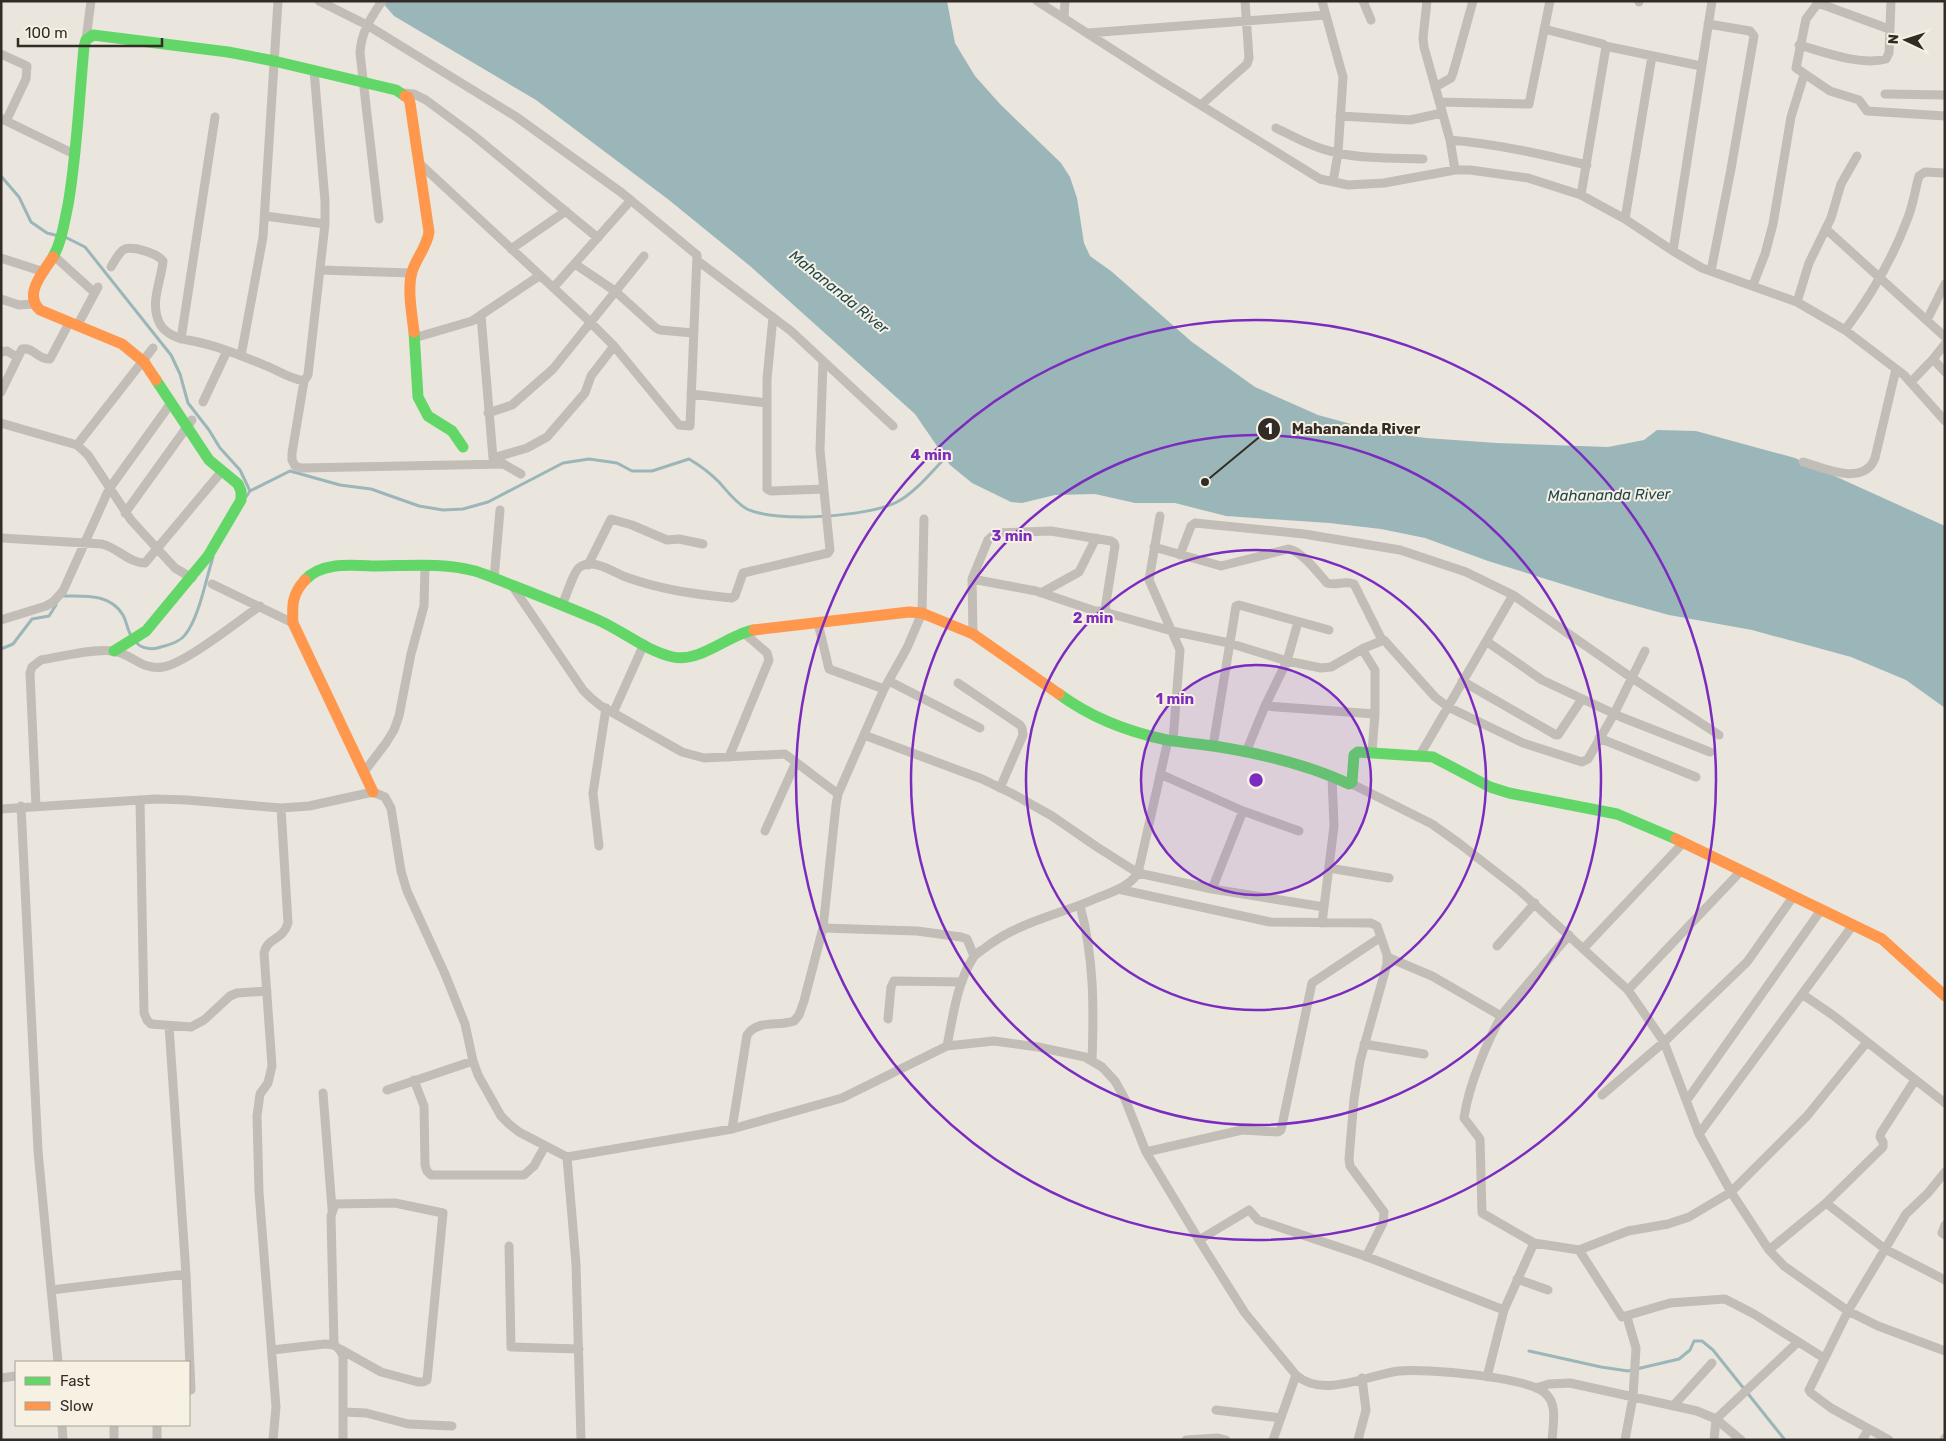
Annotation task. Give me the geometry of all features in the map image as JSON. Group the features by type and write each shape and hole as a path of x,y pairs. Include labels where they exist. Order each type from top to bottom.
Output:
{"street":[{"path":"91,1 64,226 56,252 33,290 32,298 34,304 40,310 122,344 144,362 171,403 190,424 209,460 238,484 241,491 241,500 208,556 192,578 141,636 114,650"},
{"path":"241,356 259,264 265,216 278,1"},
{"path":"319,1 367,25 516,116 631,200 697,255 690,425 680,426 614,346 419,163"},
{"path":"379,219 362,81 360,44 367,25 382,1"},
{"path":"1037,1 1308,173 1333,182 1348,185 1384,183 1455,170 1470,170 1528,178 1582,195 1625,219 1673,251 1711,271 1797,302 1845,330 1911,382 1945,421"},
{"path":"1064,18 1066,1"},
{"path":"1201,106 1247,64 1249,58 1245,1"},
{"path":"1322,1 1343,77 1338,153 1333,182"},
{"path":"1363,1 1371,20"},
{"path":"1427,1 1424,38 1450,140 1455,170"},
{"path":"1435,86 1451,78 1473,1"},
{"path":"1439,102 1529,104 1550,1"},
{"path":"1673,251 1712,1"},
{"path":"1799,45 1846,58 1882,60 1888,57 1891,1"},
{"path":"1889,29 1818,2 1806,19 1799,45 1797,71 1830,91 1859,100 1867,111 1945,116"},
{"path":"1088,33 1326,15"},
{"path":"1708,24 1750,31 1754,36 1711,271"},
{"path":"1544,29 1605,46 1701,66"},
{"path":"86,40 93,35 102,35 274,60 403,93 414,94 426,100 473,135 598,238"},
{"path":"1582,195 1606,50 1605,46"},
{"path":"1,54 27,66 28,71 4,120 74,154"},
{"path":"1625,219 1652,56"},
{"path":"314,70 325,201 325,224 308,375 304,381 292,460 295,466 302,468 504,464"},
{"path":"1753,285 1765,254 1773,224 1791,117 1804,75"},
{"path":"403,93 408,97 410,104 429,232 425,249 414,264 411,273 418,397 421,408 429,419 453,432 463,447"},
{"path":"1885,94 1945,95"},
{"path":"1340,116 1406,120 1442,113"},
{"path":"181,339 215,117"},
{"path":"1276,128 1312,145 1338,153 1375,158 1423,158"},
{"path":"1450,140 1483,142 1587,165"},
{"path":"1797,302 1809,264 1835,207 1841,184 1857,156"},
{"path":"1845,330 1864,304 1880,277 1908,218 1919,176 1925,172 1945,173"},
{"path":"553,288 631,200"},
{"path":"511,249 566,211"},
{"path":"265,216 325,224"},
{"path":"1826,229 1945,337"},
{"path":"111,267 122,250 128,248 159,256 163,261 155,309 166,334 210,345 304,381"},
{"path":"1,392 22,349 30,349 42,358 50,359 96,290 56,252"},
{"path":"488,413 512,405 550,371 644,256"},
{"path":"1,258 44,272"},
{"path":"698,261 773,318 894,426"},
{"path":"575,264 615,291 656,328 693,333"},
{"path":"320,270 411,273"},
{"path":"414,338 472,321 539,276"},
{"path":"1927,320 1945,284"},
{"path":"1,299 19,305 34,304"},
{"path":"480,316 493,458"},
{"path":"773,318 767,403 768,490 823,489"},
{"path":"1911,382 1945,344"},
{"path":"493,458 527,448 547,437 585,394 591,376 614,346"},
{"path":"77,445 144,362 153,348"},
{"path":"1,352 7,351 17,357"},
{"path":"203,402 227,351"},
{"path":"1933,359 1945,372"},
{"path":"562,605 578,568 588,565 595,565 672,591 732,598 735,596 743,573 828,553 830,550 820,450 823,361"},
{"path":"1803,462 1849,474 1859,473 1869,468 1875,458 1896,369"},
{"path":"691,394 767,403"},
{"path":"1,620 53,602 63,591 109,488 171,403"},
{"path":"1,423 77,445 88,455 125,512 175,568 192,578"},
{"path":"125,512 190,424"},
{"path":"493,458 521,474"},
{"path":"1,538 110,546 139,563 145,564 222,471"},
{"path":"494,579 500,510"},
{"path":"947,1046 962,982 974,956 996,939 1020,926 1080,906 1118,889 1129,884 1138,873 1160,774 1170,741 1180,654 1172,631 1149,580 1160,516"},
{"path":"588,565 610,519 632,525 667,540 679,539 703,544"},
{"path":"732,1128 747,1035 754,1028 761,1025 790,1023 797,1019 804,1001 823,928 838,794 922,613 924,519"},
{"path":"1180,555 1191,526 1195,523 1294,533 1400,550 1466,572 1513,595 1632,678 1719,734"},
{"path":"973,634 972,579 988,540 996,533 1051,531 1111,540 1115,544 1106,611"},
{"path":"1041,593 1079,572 1096,538"},
{"path":"1154,547 1221,566 1292,549 1299,553 1327,583 1349,582 1355,585 1382,640 1385,640 1434,697 1448,707 1523,743 1582,762 1588,759 1614,714 1645,651"},
{"path":"374,792 293,623 292,600 297,588 308,576 334,565 464,568 562,605 611,626 673,657 682,658 713,649 743,632 909,612 922,613 973,634 1092,714 1131,731 1170,741 1246,752 1332,776 1432,824 1488,865 1535,904 1628,990 1664,1042 1699,1134 1731,1192 1769,1250 1784,1266 1848,1311 1878,1326 1945,1351"},
{"path":"364,772 394,730 410,654 424,606 425,566"},
{"path":"972,579 1041,593 1095,611 1106,611 1172,631 1229,643 1287,661 1327,668 1331,668 1362,649 1382,640"},
{"path":"212,584 293,623"},
{"path":"512,587 583,690 610,711 682,752 704,758 778,753 787,755 838,794"},
{"path":"1420,755 1513,595"},
{"path":"1213,746 1229,643 1237,605 1329,630"},
{"path":"36,806 30,682 32,667 41,660 114,650 140,664 152,668 163,667 185,658 260,606"},
{"path":"818,622 829,669 887,685 980,728"},
{"path":"1246,752 1265,706 1287,661 1298,622"},
{"path":"729,757 769,660 768,652 743,632"},
{"path":"1486,641 1542,680 1614,714 1710,752"},
{"path":"598,846 593,793 610,711 644,644"},
{"path":"1362,649 1375,670 1377,711 1375,714 1372,752"},
{"path":"1462,681 1556,735 1558,735 1582,699"},
{"path":"958,683 1022,728 1023,735 1000,788"},
{"path":"1265,706 1375,714"},
{"path":"864,736 982,779 1052,816 1096,848 1138,873 1212,889 1324,907"},
{"path":"1599,738 1696,777"},
{"path":"1350,784 1354,755 1358,752 1420,755 1443,761 1472,778 1509,793 1617,814 1684,842 1889,944 1945,996"},
{"path":"765,831 796,762"},
{"path":"1160,774 1243,811 1299,830"},
{"path":"1322,924 1334,826 1332,776"},
{"path":"1,809 22,806 140,800 187,800 281,808 309,806 374,792 385,797 391,808 401,871 407,891 445,974 464,1024 478,1075 501,1116 519,1132 567,1157 732,1128 842,1098 947,1046 994,1041 1038,1047 1092,1060 1102,1067 1115,1081 1125,1099 1146,1152 1246,1313 1296,1375 1304,1382 1316,1385 1331,1385 1398,1371 1414,1370 1487,1377 1536,1388 1545,1393 1551,1402 1554,1412 1552,1440"},
{"path":"140,800 144,1013 147,1020 151,1024 169,1026 184,1027 196,1025 230,996 237,993 267,991"},
{"path":"22,806 38,1151 58,1361"},
{"path":"273,1440 276,1407 259,1192 257,1116 260,1094 268,1083 272,1066 264,953 266,946 285,931 288,923 281,808"},
{"path":"1212,889 1243,811"},
{"path":"1584,949 1684,842"},
{"path":"1329,868 1389,878"},
{"path":"1628,990 1741,871"},
{"path":"1118,889 1270,922 1322,924 1371,922 1377,926 1387,957 1387,964 1364,1044 1354,1099 1349,1162 1384,1214 1383,1223 1366,1257"},
{"path":"1602,1095 1664,1042 1747,962 1793,897"},
{"path":"1497,946 1535,904"},
{"path":"1080,906 1088,933 1093,998 1092,1060"},
{"path":"1687,1100 1821,910"},
{"path":"1699,1134 1853,925"},
{"path":"823,928 917,931 961,937 967,939 974,956"},
{"path":"1568,935 1501,1016 1486,1047 1464,1118 1479,1137 1480,1142 1482,1213 1534,1244 1580,1250 1628,1231 1668,1224 1690,1217 1731,1192 1807,1116 1867,1042"},
{"path":"1146,1152 1242,1130 1278,1132 1281,1130 1311,984 1314,980 1381,936"},
{"path":"1387,957 1432,976 1501,1016"},
{"path":"888,1019 891,988 894,981 962,982"},
{"path":"1802,994 1834,1016 1945,1103"},
{"path":"169,1026 186,1274 190,1361"},
{"path":"1364,1044 1424,1054"},
{"path":"387,1090 473,1061"},
{"path":"414,1080 424,1106 425,1165 426,1171 431,1175 524,1175 534,1166 545,1146"},
{"path":"1769,1250 1826,1203 1883,1147 1880,1137 1881,1132 1915,1080"},
{"path":"323,1092 332,1209 337,1346 343,1356 343,1440"},
{"path":"567,1157 576,1264 581,1440"},
{"path":"1889,1440 1831,1408 1810,1393 1810,1386 1848,1311 1909,1209 1928,1193 1945,1172"},
{"path":"272,1350 337,1346 388,1374 418,1382 427,1380 443,1214 404,1204 384,1202 335,1204 332,1209"},
{"path":"1826,1203 1885,1249 1945,1280"},
{"path":"1199,1240 1249,1210 1258,1220 1366,1257 1504,1310"},
{"path":"1945,1225 1942,1233 1945,1235"},
{"path":"1487,1377 1504,1310 1534,1244"},
{"path":"509,1246 511,1347 579,1349"},
{"path":"1580,1250 1620,1316 1627,1317 1670,1303 1722,1298 1754,1314 1824,1358"},
{"path":"51,1290 186,1274"},
{"path":"1517,1279 1548,1290"},
{"path":"1625,1440 1633,1397 1636,1348 1627,1317"},
{"path":"1714,1440 1716,1419 1798,1342"},
{"path":"1673,1406 1712,1363"},
{"path":"190,1367 191,1390"},
{"path":"1274,1440 1296,1375"},
{"path":"1,1378 15,1376"},
{"path":"1358,1440 1366,1416 1362,1378"},
{"path":"1536,1388 1549,1384 1570,1383 1697,1411 1716,1419 1741,1440"},
{"path":"1216,1410 1281,1418"},
{"path":"343,1412 366,1413 408,1424 452,1426"},
{"path":"62,1426 63,1440"},
{"path":"114,1426 114,1440"},
{"path":"157,1426 157,1440"},
{"path":"1862,1440 1869,1429"},
{"path":"1186,1440 1218,1438 1226,1440"}],"water":[{"path":"381,1 947,1 955,43 975,76 1000,104 1061,163 1070,177 1077,198 1084,243 1090,256 1111,271 1192,342 1255,387 1318,415 1380,432 1426,438 1608,447 1644,440 1657,430 1696,431 1795,458 1945,526 1945,708 1906,680 1851,657 1752,630 1669,615 1607,598 1488,561 1425,538 1381,529 1329,523 1226,516 1175,503 1135,503 1095,494 1055,495 1022,503 1011,502 972,483 950,465 915,414 750,266 669,200 536,100 394,16"}],"waterway":[{"path":"1,176 19,197 31,222 47,233 59,236"},
{"path":"65,237 85,247 171,355 180,374 188,403 220,448 240,470 250,491"},
{"path":"246,497 250,491 290,471 340,485 371,489 419,506 443,510 463,509 488,502 563,463 589,459 617,463 632,471 652,471 689,459 719,482 735,500 747,509 778,516 822,516 865,511 897,502 917,487 947,456"},
{"path":"136,642 144,647 154,648 171,644 183,637 190,628 198,609 213,557"},
{"path":"62,596 96,597 111,603 123,615 132,637"},
{"path":"1,649 13,644 32,619 49,616 56,605"},
{"path":"1529,1351 1628,1371 1679,1359 1690,1350 1694,1341 1702,1341 1713,1350 1785,1440"}],"traffic: fast":[{"path":"53,257 59,245 71,185 84,47 86,40 93,35 228,52 396,90 405,96"},
{"path":"414,332 418,397 428,416 452,431 463,447"},
{"path":"114,651 146,631 208,556 241,500 241,491 238,484 209,460 156,380"},
{"path":"305,580 319,570 346,565 424,565 463,568 485,574 588,616 644,646 673,657 694,656 754,630"},
{"path":"1059,694 1097,717 1138,733 1167,740 1253,753 1303,766 1349,784 1352,782 1354,755 1358,752 1433,757 1490,787 1509,793 1617,814 1676,839"}],"traffic: slow":[{"path":"405,96 408,97 410,103 429,232 411,278 410,302 414,332"},
{"path":"53,257 34,290 35,304 40,310 122,344 144,362 156,380"},
{"path":"305,580 295,595 293,623 373,792"},
{"path":"754,630 909,612 922,613 973,634 1059,694"},
{"path":"1676,839 1882,939 1945,996"}],"place":[{"name":"Mahananda River","path":"1205,482"}]}
